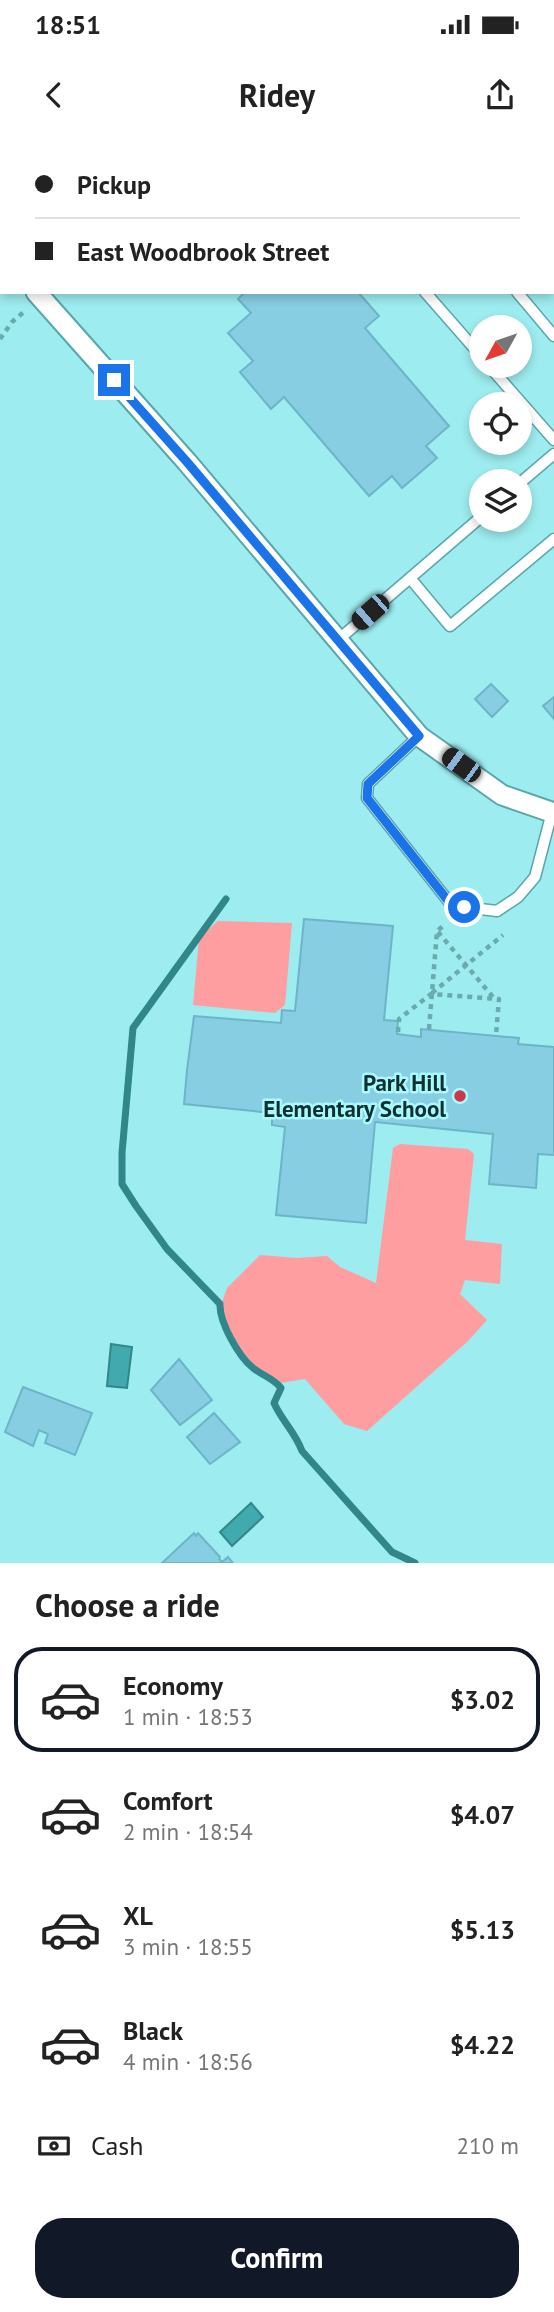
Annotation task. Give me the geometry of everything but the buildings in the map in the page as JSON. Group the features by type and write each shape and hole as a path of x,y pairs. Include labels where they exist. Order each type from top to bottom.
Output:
{"street":[{"path":"38,295 187,462 419,736 502,795 553,812"}],"lane":[{"path":"427,294 469,342"},
{"path":"519,294 554,335"},
{"path":"500,378 554,440"},
{"path":"532,473 554,454"},
{"path":"338,640 469,527"},
{"path":"410,578 450,626 554,538"},
{"path":"419,736 368,784 367,798 449,902 464,907 498,911 518,897 535,877 553,812"}],"path":[{"path":"0,339 38,295"},
{"path":"429,1029 437,931 443,926"},
{"path":"437,931 493,998"},
{"path":"398,1032 399,1019 503,934"},
{"path":"431,994 499,999 496,1035"}],"shaded area":[{"path":"218,921 292,923 285,1005 275,1013 193,1005 199,938"},
{"path":"400,1144 468,1149 474,1154 465,1240 502,1244 500,1284 465,1280 460,1294 487,1320 468,1341 367,1431 344,1424 305,1379 280,1383 254,1372 224,1334 222,1303 227,1288 260,1255 297,1258 327,1256 340,1267 376,1283 393,1148"}],"water":[{"path":"111,1344 132,1347 127,1388 107,1386"},
{"path":"251,1503 263,1517 232,1546 220,1532"}],"waterway":[{"path":"226,899 133,1028 122,1153 122,1184 167,1249 220,1304 226,1329 242,1356 253,1368 281,1388 274,1403 302,1451 392,1552 415,1563"}],"place":[{"name":"Park Hill Elementary School","path":"460,1096"}],"route":[{"path":"114,380 419,736 368,784 367,798 449,902 464,907"}]}
